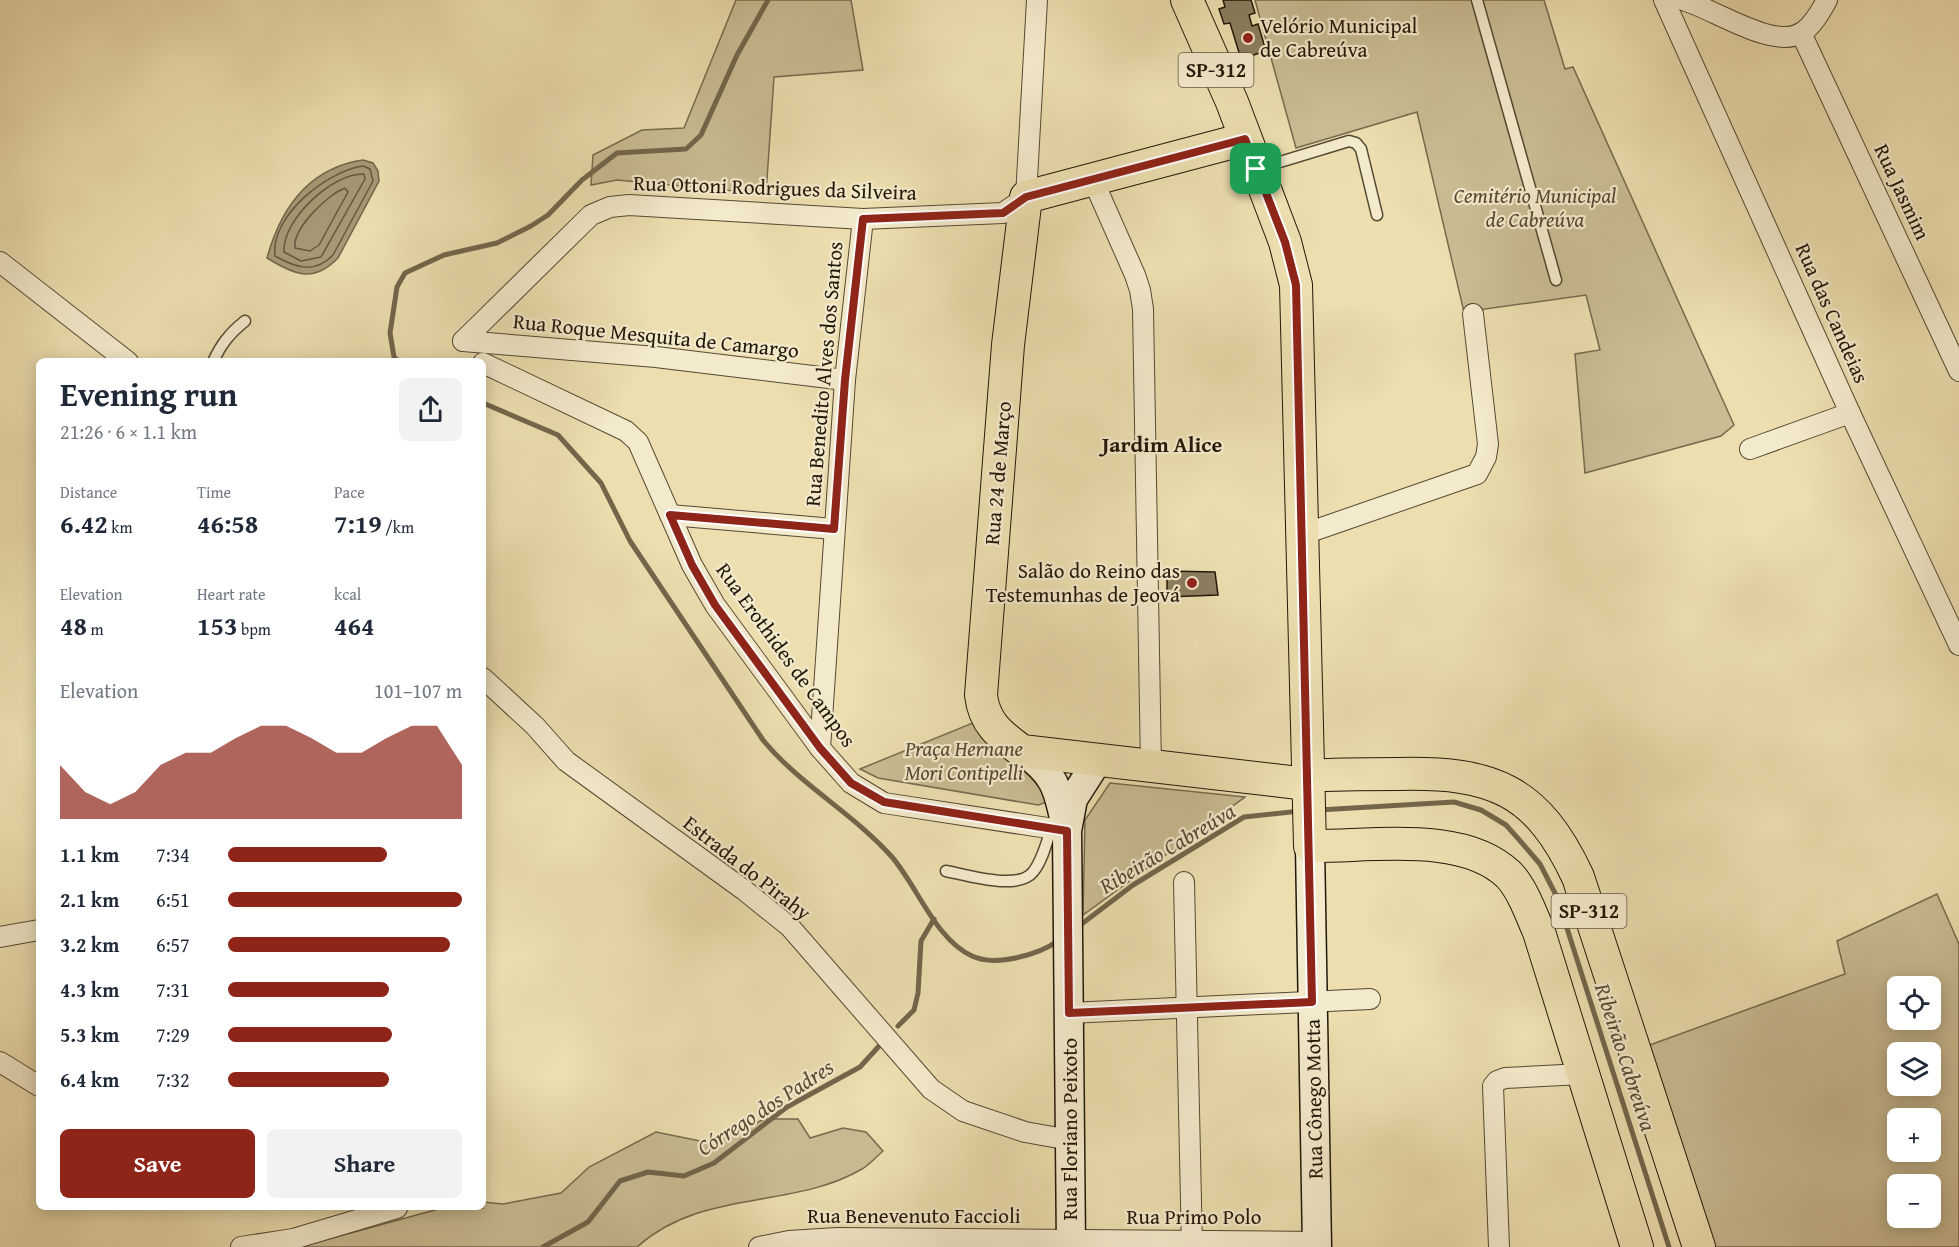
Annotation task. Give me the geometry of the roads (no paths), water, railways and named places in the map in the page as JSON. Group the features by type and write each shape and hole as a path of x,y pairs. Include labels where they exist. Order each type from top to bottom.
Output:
{"main road":[{"name":"Rua Cônego Motta","path":"1187,0 1232,102 1285,242 1296,285 1308,805"},
{"path":"1026,197 1245,139"},
{"name":"Rua 24 de Março","path":"1026,197 1008,345 981,695 986,720 999,734 1022,751 1056,765 1098,760 1151,766 1308,805"},
{"name":"SP-312","path":"1308,805 1434,773 1483,780 1510,792 1550,826 1578,877 1699,1247"},
{"name":"SP-312","path":"1308,805 1432,845 1485,858 1509,876 1539,932 1638,1247"}],"street":[{"name":"Rua 24 de Março","path":"1026,197 1036,0"},
{"name":"Rua das Candeias","path":"1664,0 1850,413 1959,645"},
{"path":"1683,0 1765,35 1784,37 1801,33 1820,12 1827,0"},
{"name":"Rua Jasmim","path":"1801,33 1959,371"},
{"path":"1093,180 1135,275 1143,309 1151,766"},
{"name":"Rua Ottoni Rodrigues da Silveira","path":"463,341 591,215 610,207 629,205 863,219 1003,213 1026,197"},
{"name":"Rua Benedito Alves dos Santos","path":"820,748 845,380 863,219"},
{"path":"0,262 123,358"},
{"path":"1301,535 1477,474 1486,457 1488,444 1473,314"},
{"name":"Rua Erothides de Campos","path":"463,341 464,350 472,358"},
{"name":"Rua Roque Mesquita de Camargo","path":"463,341 656,357 845,380"},
{"name":"Rua Erothides de Campos","path":"486,364 626,431 638,442 692,565 715,605 820,748 851,783 884,802 1059,830"},
{"path":"1750,449 1850,413"},
{"path":"670,515 834,529"},
{"name":"Estrada do Pirahy","path":"486,681 535,726 566,761 790,927 931,1089 963,1112 1025,1132 1070,1140"},
{"path":"1059,830 1073,799 1098,760"},
{"path":"1056,765 1059,830"},
{"name":"Rua Cônego Motta","path":"1308,805 1317,1245"},
{"name":"Rua Floriano Peixoto","path":"1059,830 1068,916 1071,1244"},
{"path":"1184,882 1192,1244"},
{"path":"0,938 36,931"},
{"path":"1069,1013 1370,999"},
{"path":"0,1062 36,1084"},
{"path":"1499,1247 1493,1086 1497,1081 1505,1078 1582,1074"},
{"path":"241,1247 294,1243 391,1210"},
{"name":"Rua Benevenuto Faccioli","path":"759,1247 789,1241 837,1238 1071,1244"},
{"name":"Rua Primo Polo","path":"1071,1244 1317,1245"}],"lane":[{"path":"1477,0 1556,280"},
{"path":"1256,169 1349,141 1356,143 1361,149 1377,215"},
{"path":"215,358 231,332 245,321"},
{"path":"946,871 1018,882 1034,872 1059,830"}],"water":[{"path":"363,160 373,163 378,171 379,181 338,258 320,271 303,274 294,272 267,258 280,222 300,193 327,172 344,164"}],"waterway":[{"name":"Ribeirão Cabreúva","path":"395,358 390,333 397,287 405,273 444,255 497,243 531,226 548,215 582,180 617,153 686,149 701,135 737,55 768,0"},
{"name":"Ribeirão Cabreúva","path":"486,404 558,435 601,483 630,541 763,740 793,771 861,826 892,857 948,938 972,956 992,960 1029,955 1059,940"},
{"name":"Ribeirão Cabreúva","path":"1319,810 1454,802 1481,810 1506,825 1540,864 1557,897 1669,1247"},
{"name":"Ribeirão Cabreúva","path":"1079,926 1133,885 1244,817 1300,811"},
{"name":"Córrego dos Padres","path":"898,1026 914,1010 918,993 921,941 934,919"},
{"name":"Córrego dos Padres","path":"543,1247 588,1222 620,1181 648,1172 684,1176 714,1163 787,1107 860,1067 880,1045"}],"place":[{"name":"Velório Municipal de Cabreúva","path":"1248,38"},
{"name":"Salão do Reino das Testemunhas de Jeová","path":"1192,583"}],"district":[{"name":"Jardim Alice","path":"1162,444"}],"park label":[{"name":"Cemitério Municipal de Cabreúva","path":"1535,208"},
{"name":"Praça Hernane Mori Contipelli","path":"964,761"}]}
